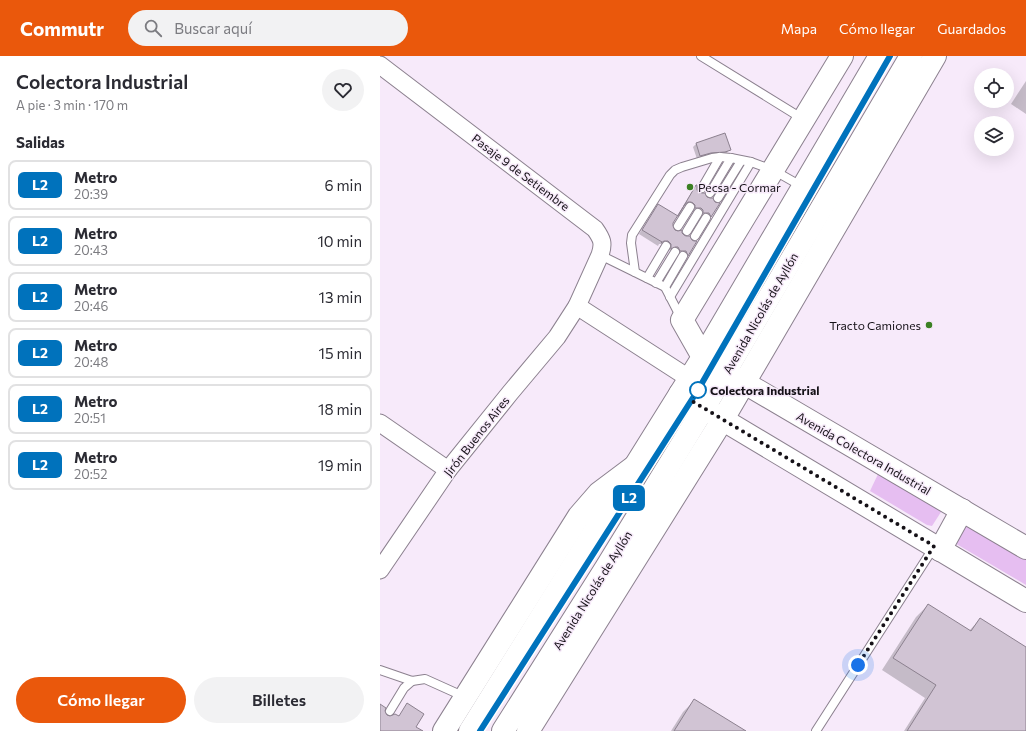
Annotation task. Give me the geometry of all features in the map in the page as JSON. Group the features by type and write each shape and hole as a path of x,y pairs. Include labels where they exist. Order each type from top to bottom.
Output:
{"main road":[{"path":"703,358 682,320 842,56"},
{"path":"444,731 475,702 636,465 703,358 880,56"},
{"name":"Avenida Nicolás de Ayllón","path":"504,731 726,372 911,56"},
{"name":"Avenida Nicolás de Ayllón","path":"528,731 723,420 935,56"},
{"path":"803,187 824,203"},
{"name":"Avenida Colectora Industrial","path":"703,358 1026,548"},
{"path":"685,386 704,408 723,420 1026,601"},
{"path":"937,548 962,510"},
{"path":"470,731 475,702"}],"street":[{"name":"Pasaje 9 de Setiembre","path":"380,65 595,229 601,238 602,248 577,306"},
{"path":"577,306 685,386"},
{"name":"Jirón Buenos Aires","path":"380,570 448,470 557,337 577,306"},
{"path":"380,423 448,470"}],"lane":[{"path":"701,56 804,119"},
{"path":"702,188 720,157"},
{"path":"635,272 631,243 632,235 670,174 675,170 712,158 731,158 751,162 773,170 803,187"},
{"path":"710,193 731,158"},
{"path":"718,198 741,160"},
{"path":"670,296 751,162"},
{"path":"678,226 690,207"},
{"path":"687,232 698,213"},
{"path":"695,236 706,218"},
{"path":"647,278 666,246"},
{"path":"656,283 675,252"},
{"path":"600,255 665,287 682,320"},
{"path":"665,287 683,256"},
{"path":"816,731 937,548"},
{"path":"380,670 412,681 425,679 475,702"},
{"path":"390,711 404,688 412,681"}],"shaded area":[{"path":"879,472 940,508 941,512 932,526 927,525 870,491"},
{"path":"961,521 1026,560 1026,585 953,542"}],"building":[{"path":"725,133 731,150 700,156 696,143"},
{"path":"696,185 699,193 705,193 707,197 713,198 715,202 720,203 711,217 709,213 703,213 701,208 695,208 695,205 691,202 688,202 685,205"},
{"path":"658,204 678,216 673,223 675,230 682,230 684,235 690,236 692,240 697,241 688,256 686,251 680,251 678,247 671,249 671,244 668,241 661,243 662,242 642,230"},
{"path":"928,604 971,631 980,618 1026,647 1026,731 907,731 936,685 893,658"},
{"path":"694,699 746,731 674,731"},
{"path":"407,703 424,714 416,727 423,731 380,731 380,704 386,708 385,711 387,715 390,716 395,714 399,716"}],"metro line":[{"name":"L2","path":"480,731 698,390 890,56"}],"place":[{"name":"Pecsa - Cormar","path":"690,187"},
{"name":"Tracto Camiones","path":"929,325"},
{"name":"Colectora Industrial","path":"698,390"}],"route":[{"path":"698,390 692,401 934,546 858,665"}]}
